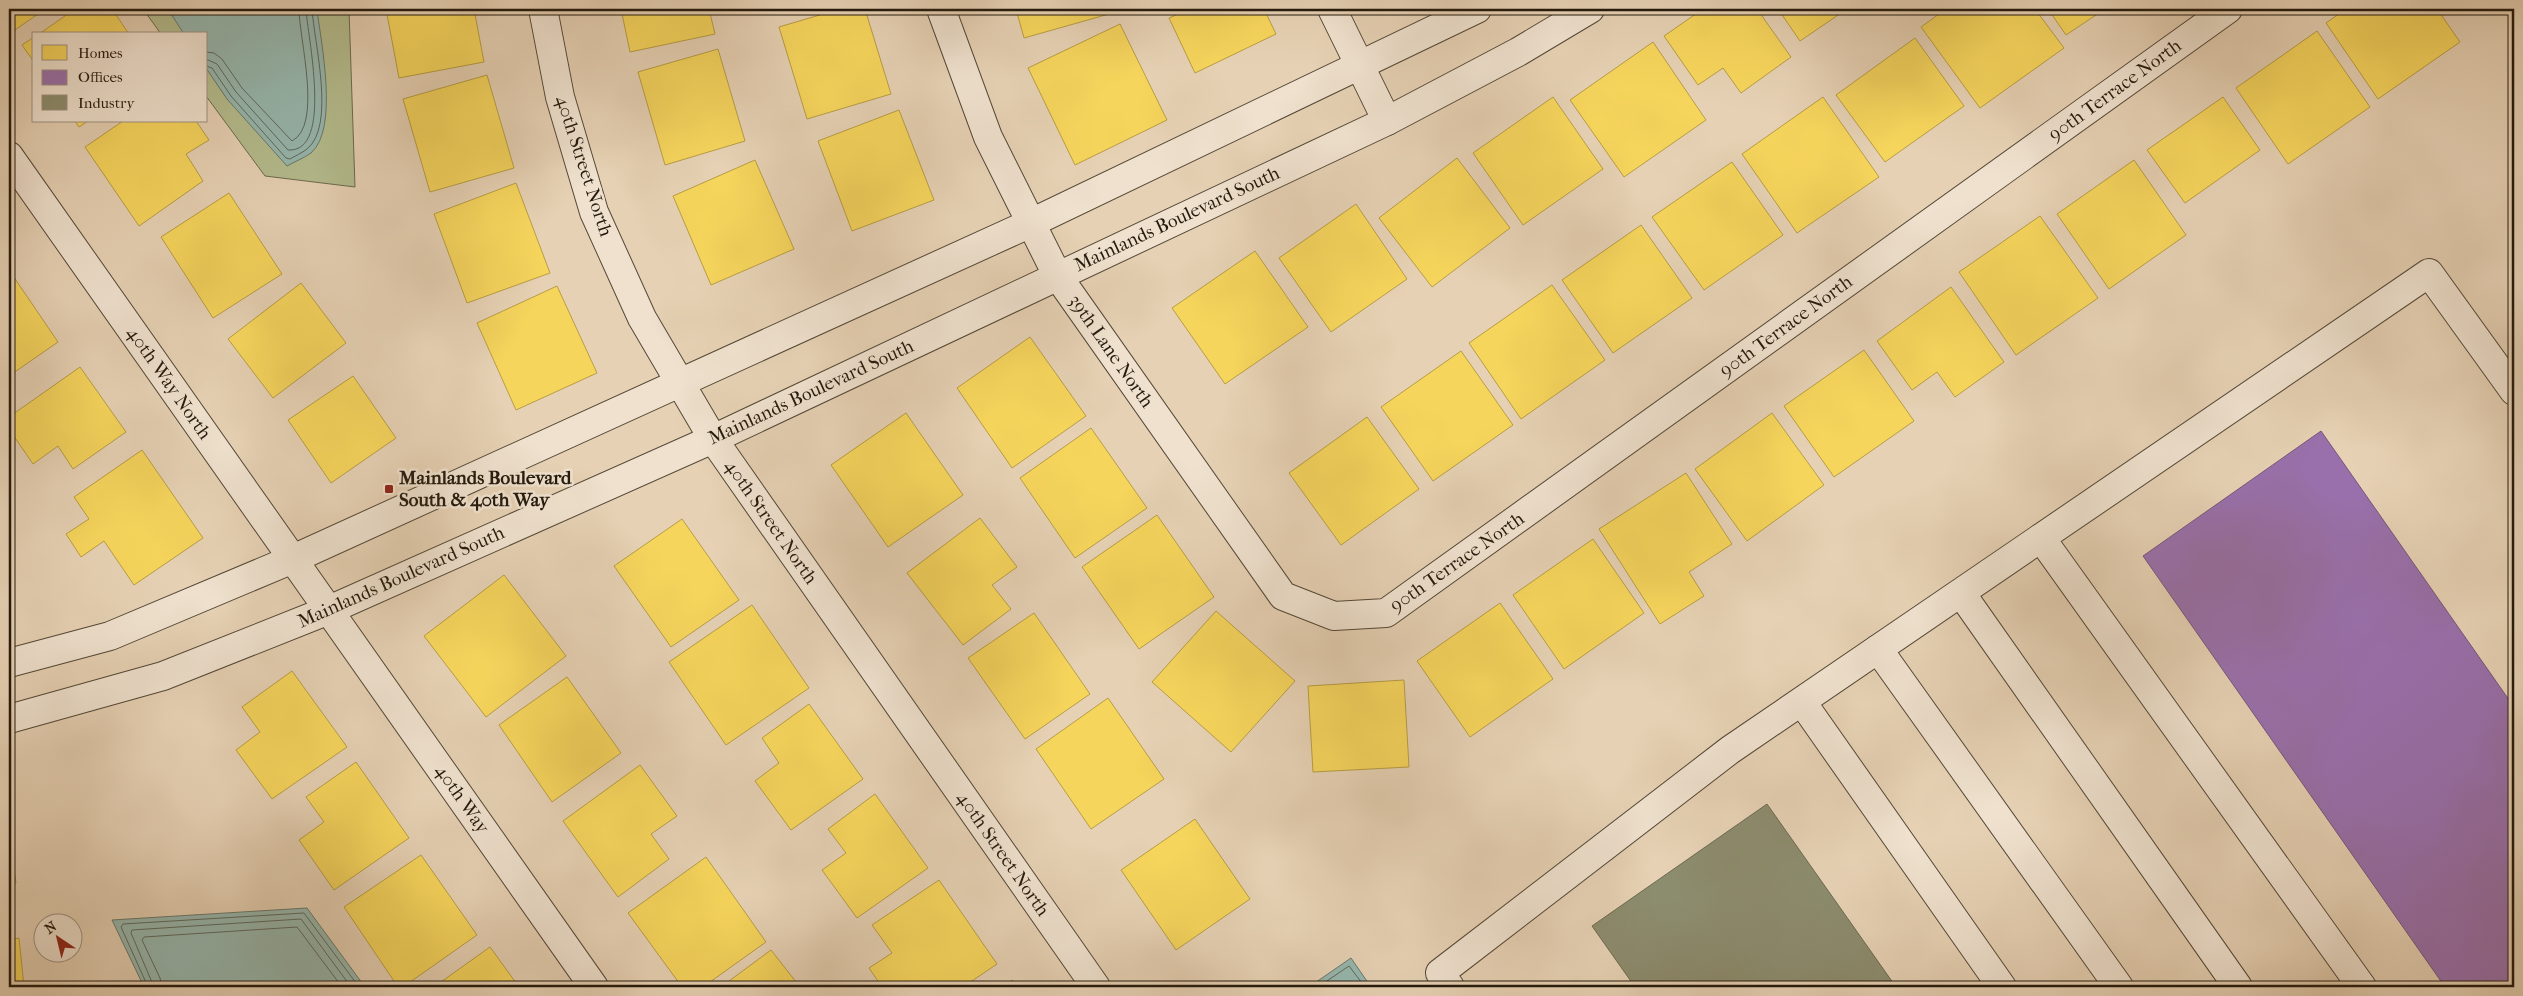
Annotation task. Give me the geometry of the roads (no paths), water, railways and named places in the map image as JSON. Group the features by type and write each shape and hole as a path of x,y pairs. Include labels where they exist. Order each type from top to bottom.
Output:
{"street":[{"name":"40th Street North","path":"544,9 560,97 594,212 642,318 713,439 1096,987"},
{"name":"39th Lane North","path":"942,9 988,137 1057,275 1283,596 1334,616"},
{"path":"1332,9 1387,121"},
{"path":"9,663 110,636 294,559 1031,224 1477,9"},
{"name":"Mainlands Boulevard South","path":"9,719 163,676 329,610 713,439 1057,275 1387,121 1518,52 1590,9"},
{"name":"90th Terrace North","path":"1334,616 1386,613 2228,9"},
{"name":"40th Way North","path":"9,156 329,610"},
{"path":"1450,987 1440,973 1730,750 2429,273 2514,391"},
{"path":"2041,538 2362,987"},
{"path":"1961,593 2238,987"},
{"name":"40th Way","path":"329,610 594,987"},
{"path":"1878,649 2118,987"},
{"path":"1802,702 2002,987"}],"water":[{"path":"168,9 317,9 324,63 326,106 324,125 319,141 311,153 287,166 227,99 208,71 208,32 183,32"},
{"path":"307,908 365,987 144,987 112,920"},
{"path":"1351,958 1371,987 1309,987"}],"place":[{"name":"Mainlands Boulevard South & 40th Way","path":"389,489"}]}
